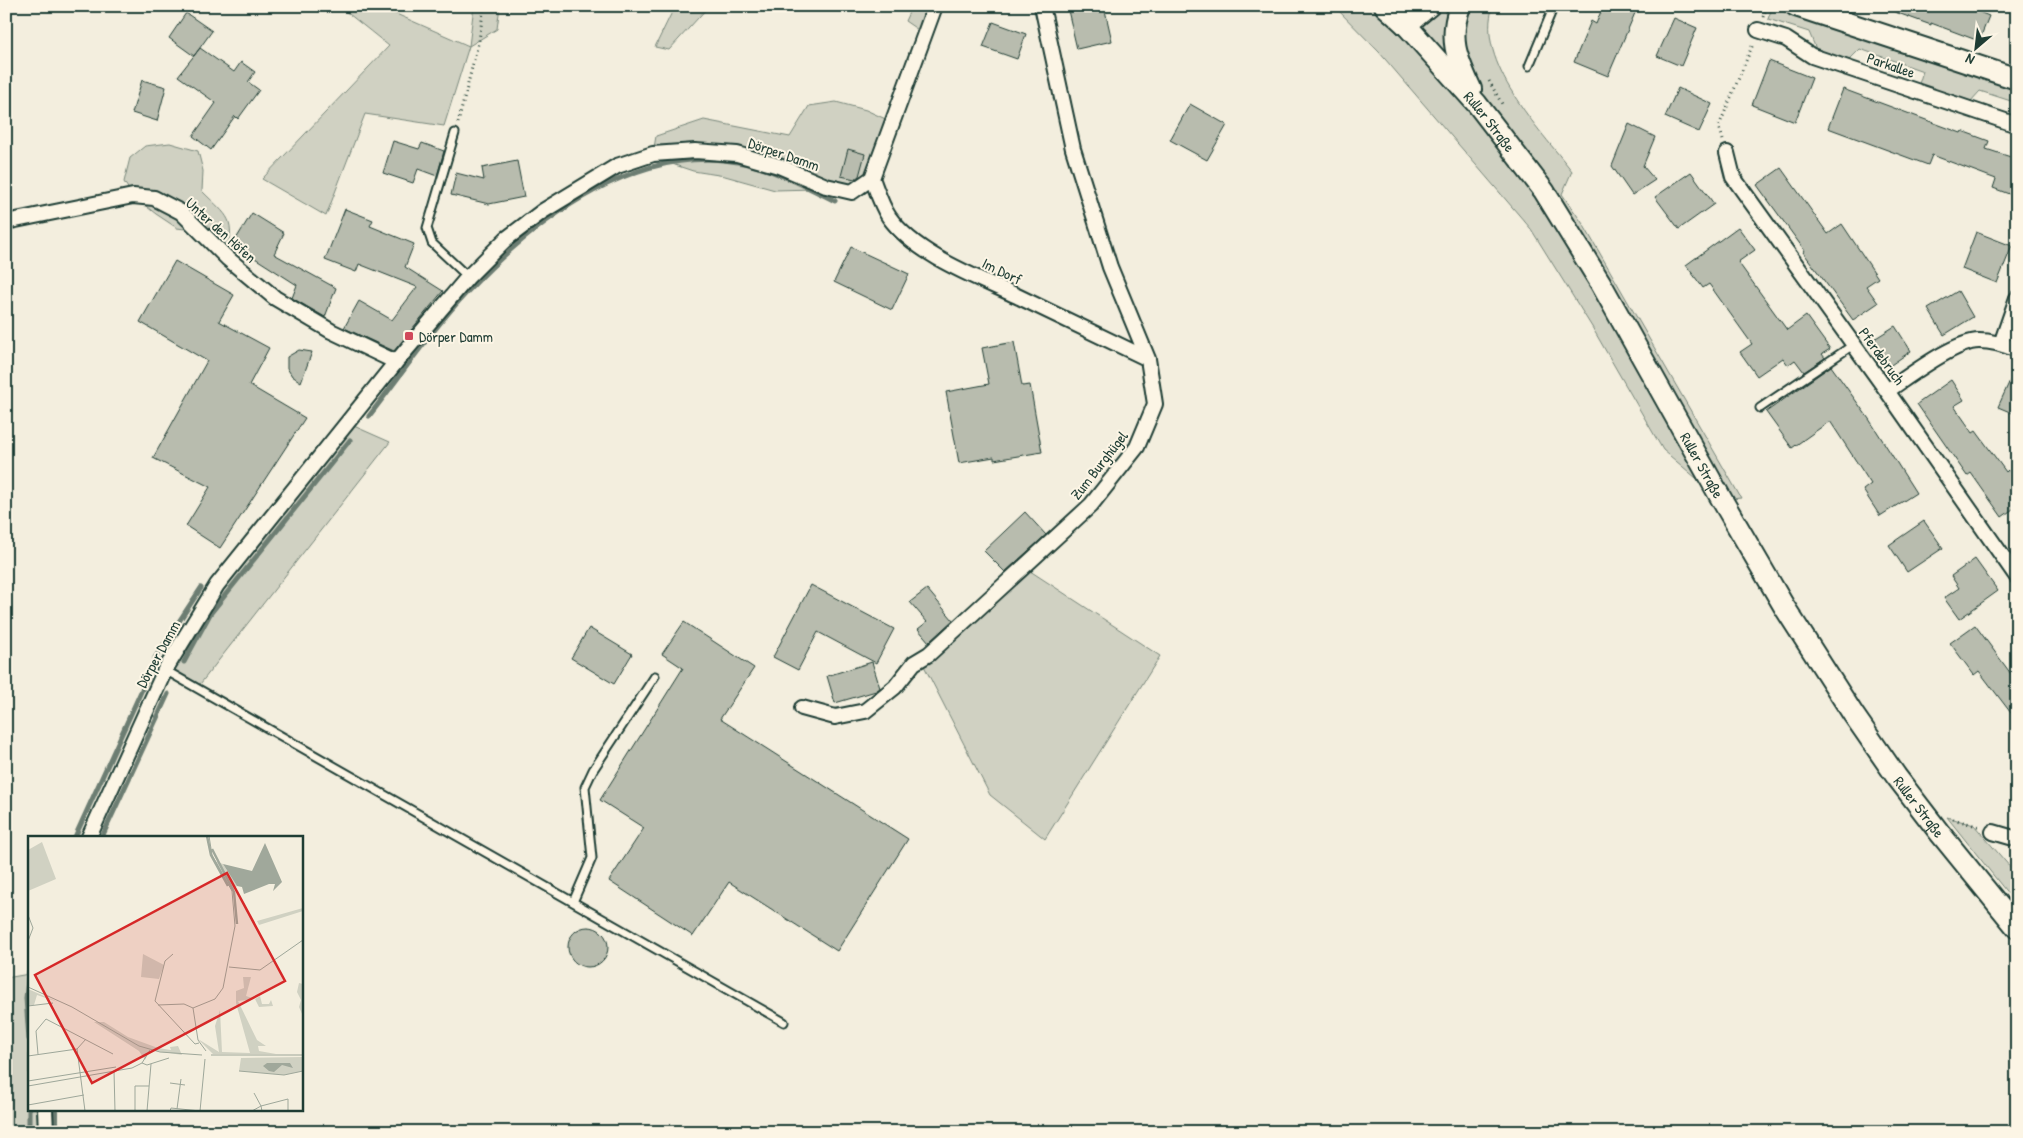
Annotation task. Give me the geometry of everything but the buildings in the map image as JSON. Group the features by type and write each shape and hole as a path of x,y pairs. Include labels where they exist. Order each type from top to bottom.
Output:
{"main road":[{"name":"Ruller Straße","path":"1385,6 1406,25 1477,104 1544,191 1595,273 1785,608 1853,714 1908,792 2017,928"},
{"path":"1406,25 1429,6"},
{"path":"1460,6 1453,34 1456,54 1477,104"},
{"path":"1796,6 2017,79"}],"street":[{"path":"872,178 935,6"},
{"name":"Zum Burghügel","path":"802,708 835,717 865,711 895,687 914,663 929,654 1091,505 1138,447 1155,404 1148,359 1113,276 1090,207 1069,131 1042,6"},
{"name":"Parkallee","path":"1758,30 1786,39 1812,56 2017,125"},
{"name":"Dörper Damm","path":"89,836 165,670 217,585 396,362 468,277 506,239 543,211 617,166 653,154 695,151 736,154 779,166 826,186 852,192 872,178"},
{"name":"Pferdebruch","path":"1727,153 1734,177 2017,577"},
{"name":"Im Dorf","path":"872,178 879,198 889,217 908,236 929,252 1148,359"},
{"name":"Unter den Höfen","path":"6,222 133,196 154,198 181,212 227,258 275,298 331,331 396,362"},
{"path":"2001,344 2017,298"},
{"path":"1887,391 1954,348 1978,340 2001,344 2017,350"},
{"path":"1993,832 2017,839"},
{"path":"45,1110 46,1132"}],"lane":[{"path":"1529,66 1554,6"},
{"path":"455,133 427,228 432,243 468,277"},
{"path":"1760,408 1853,345"},
{"path":"165,670 784,1022"},
{"path":"573,902 592,858 586,787 593,770 655,676"}],"path":[{"path":"455,133 479,40 484,6"},
{"path":"1577,6 1590,12 1592,6"},
{"path":"1727,153 1719,126 1758,30"},
{"path":"1484,73 1507,112"},
{"path":"1953,825 1947,817 1993,832"}],"shaded area":[{"path":"339,6 378,6 469,46 444,126 365,114 326,216 262,179 389,46"},
{"path":"474,6 500,6 497,29 469,46"},
{"path":"675,6 709,6 669,50 655,47"},
{"path":"912,6 935,6 924,34 905,21"},
{"path":"1334,6 1385,6 1406,25 1429,6 1493,6 1490,27 1493,50 1501,72 1528,116 1572,171 1562,194 1583,224 1741,498 1722,500 1663,450 1592,327 1531,229 1379,52"},
{"path":"1772,8 2017,90 2017,103 1980,91 1970,102 1919,84 1923,71 1860,49 1849,60 1816,49 1809,32 1768,19"},
{"path":"836,102 866,110 892,122 872,178 852,192 814,189 775,190 725,176 693,171 675,165 653,154 656,136 704,120 790,137 809,106"},
{"path":"170,143 198,151 203,171 202,191 224,214 230,226 227,258 201,231 177,228 156,214 133,196 124,182 130,158 145,146"},
{"path":"347,423 390,442 197,688 165,670 217,585"},
{"path":"1024,567 1160,656 1045,839 990,795 921,660"},
{"path":"1947,817 1974,825 2017,875 2017,905"},
{"path":"28,974 28,1110 45,1110 46,1132 6,1132 6,978"}],"waterway":[{"path":"369,416 429,336 468,291 526,237 559,212 594,191 631,174 669,163 708,159 759,167 793,180 835,201"},
{"path":"184,662 210,614 350,440"},
{"path":"155,658 201,588"},
{"path":"75,836 149,674"},
{"path":"102,836 168,694"},
{"path":"28,981 26,998 28,1025"},
{"path":"29,1110 29,1132"},
{"path":"56,1110 57,1132"}],"place":[{"name":"Dörper Damm","path":"409,336"}]}
